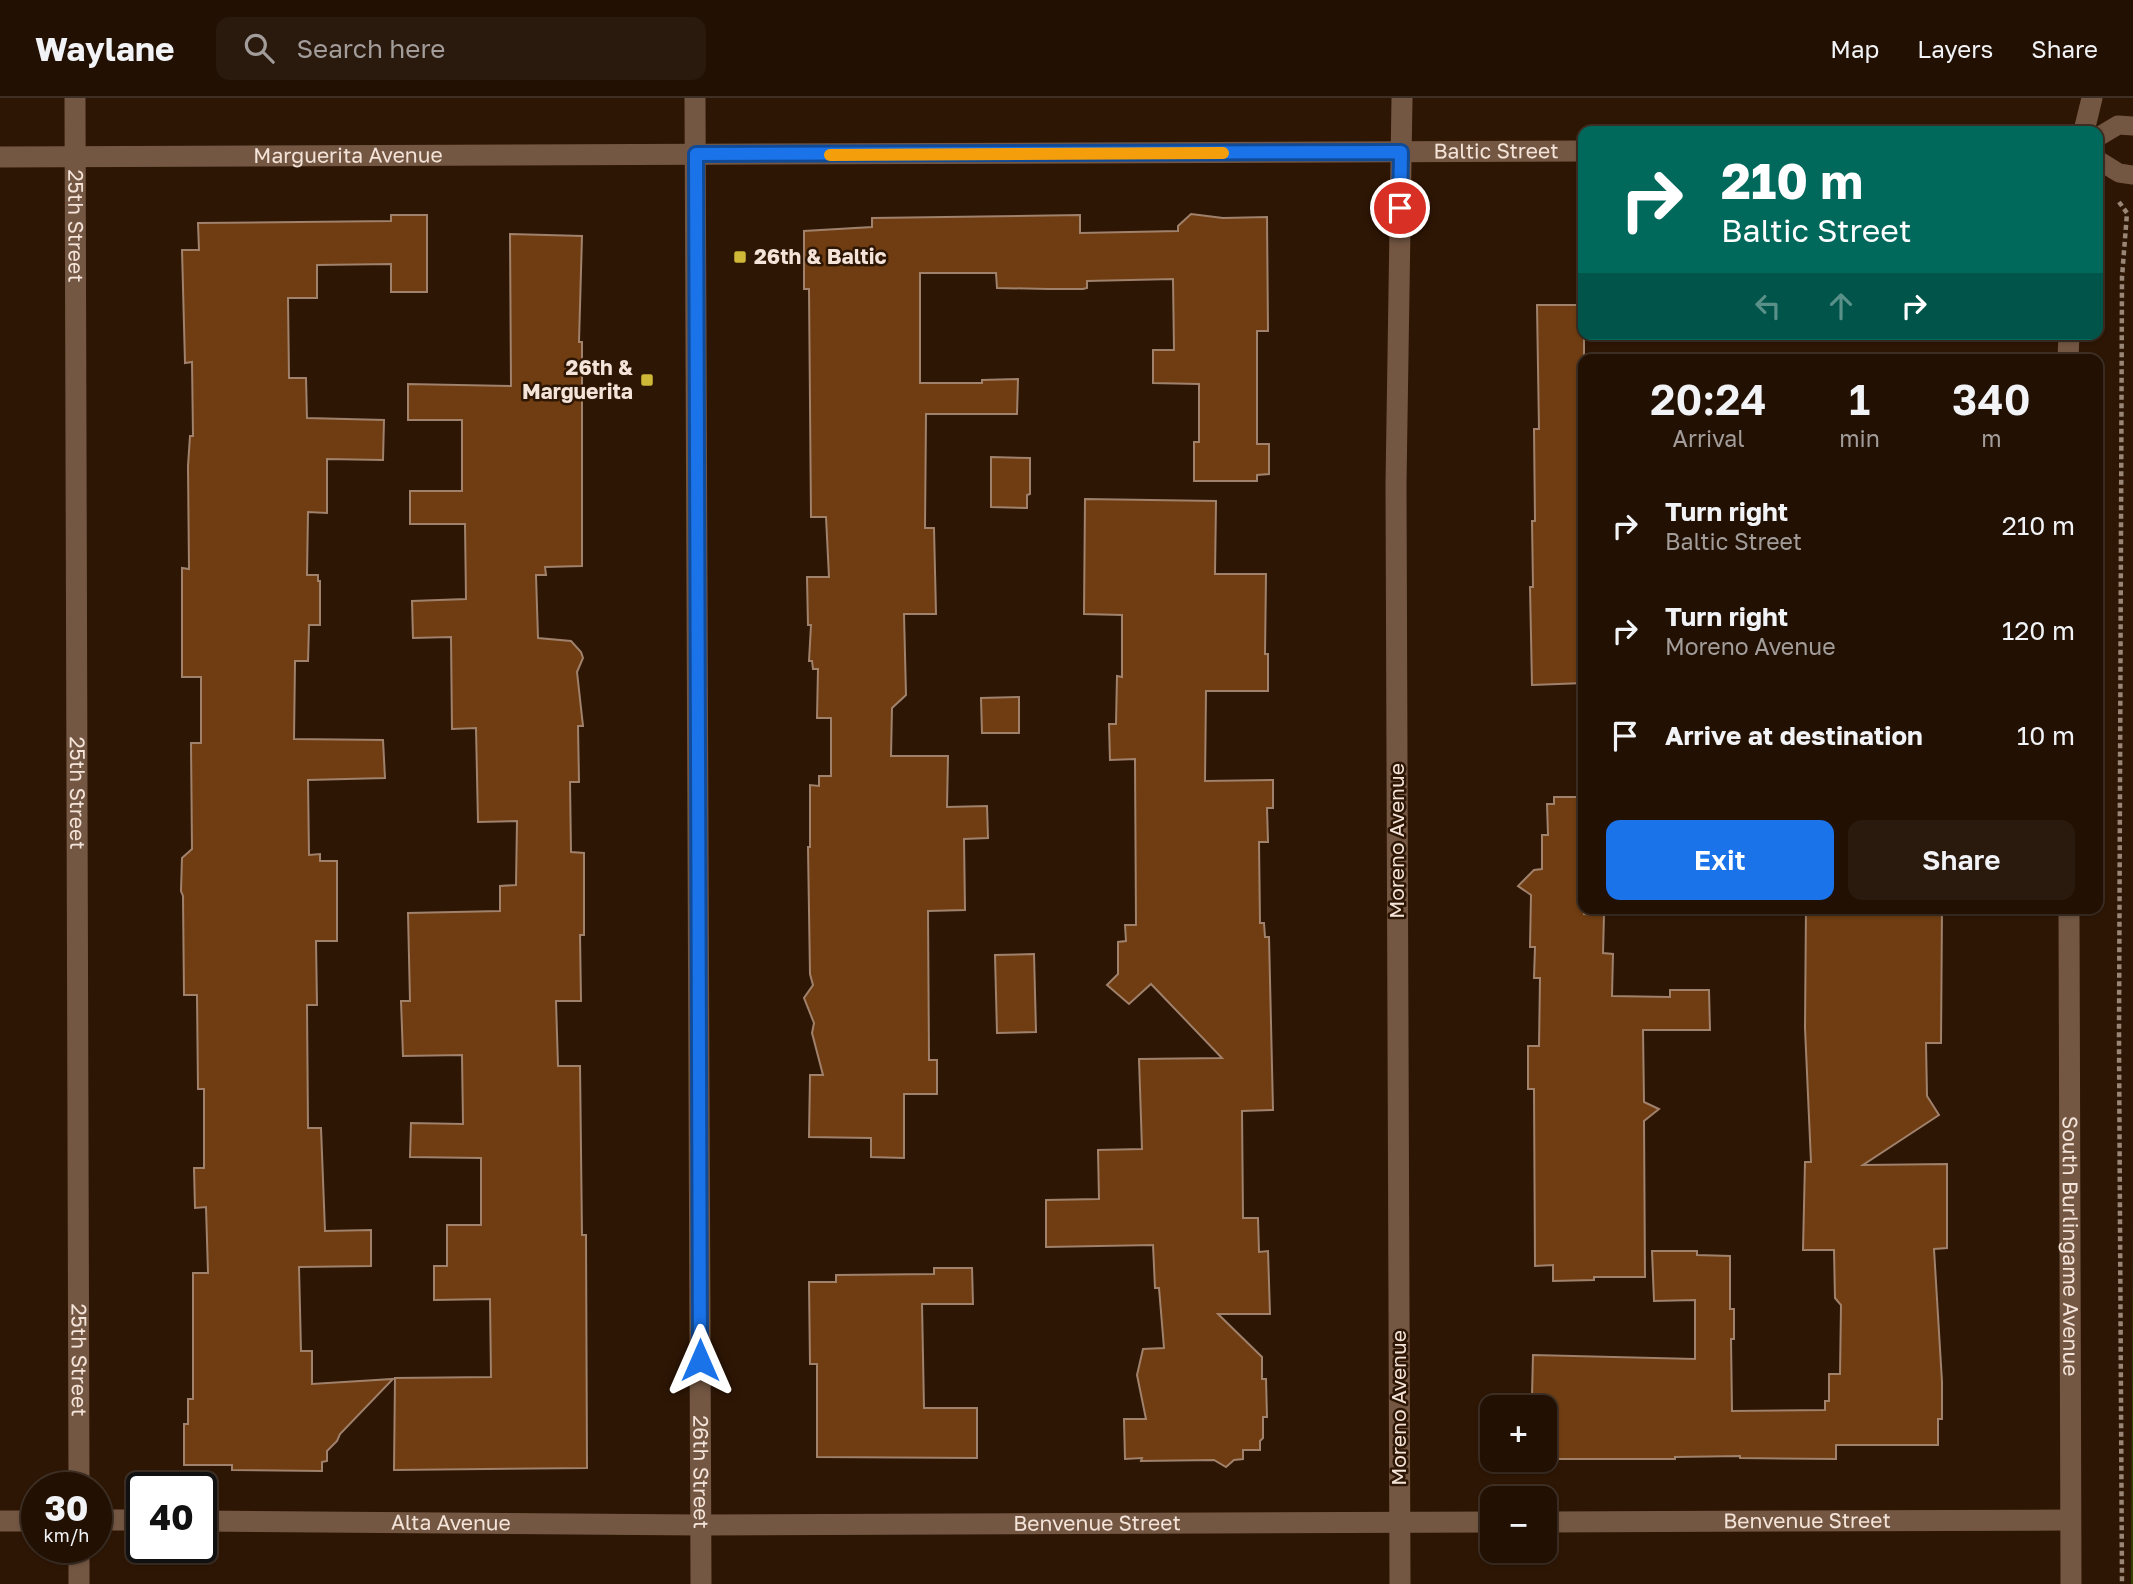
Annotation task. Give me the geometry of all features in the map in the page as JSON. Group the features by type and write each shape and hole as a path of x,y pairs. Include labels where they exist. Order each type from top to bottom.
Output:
{"street":[{"name":"25th Street","path":"75,98 79,1472"},
{"name":"26th Street","path":"695,98 701,1584"},
{"name":"Moreno Avenue","path":"1400,1584 1396,484 1402,98"},
{"path":"2085,126 2092,98"},
{"name":"Baltic Street","path":"696,154 1578,151"},
{"name":"Marguerita Avenue","path":"0,157 696,154"},
{"name":"South Burlingame Avenue","path":"2069,914 2071,1584"},
{"name":"Benvenue Street","path":"1557,1522 2070,1520"},
{"path":"0,1521 21,1521"},
{"name":"Alta Avenue","path":"217,1521 700,1525"},
{"name":"Benvenue Street","path":"700,1525 1480,1522"},
{"path":"79,1563 79,1584"}],"lane":[{"path":"2103,134 2118,124 2133,126"},
{"path":"2103,163 2119,173 2133,175"}],"path":[{"path":"2113,193 2127,213 2122,277 2119,1066 2122,1584"}],"green space":[{"path":"2133,1221 2133,1584 2131,1584"}],"building":[{"path":"1191,214 1223,218 1267,217 1268,331 1257,331 1257,444 1269,444 1269,474 1257,475 1257,481 1194,481 1194,442 1199,442 1199,384 1153,383 1153,350 1174,350 1173,279 1087,281 1087,288 1083,289 997,288 996,273 920,273 920,383 982,383 982,380 1018,379 1017,414 926,414 925,528 934,528 936,614 904,614 906,695 892,708 891,756 948,756 947,807 987,806 988,838 964,839 965,910 928,911 929,1060 937,1060 937,1094 904,1094 904,1158 871,1157 871,1138 809,1137 810,1075 823,1075 812,1033 814,1023 804,998 813,985 810,974 808,847 810,785 819,786 819,776 831,776 831,718 817,718 818,669 813,669 812,661 809,661 811,625 808,625 807,577 829,577 826,517 811,517 809,289 804,289 804,231 872,227 872,218 1080,215 1080,233 1178,231 1178,226"},
{"path":"391,215 427,215 427,292 391,292 391,264 317,265 317,298 288,298 289,378 306,378 307,418 384,420 383,460 327,459 327,513 308,512 307,575 318,575 320,581 320,625 309,625 308,661 295,661 294,739 383,740 385,778 308,780 309,855 320,854 320,861 337,861 337,941 316,941 317,1005 307,1005 308,1128 321,1128 325,1231 371,1230 371,1266 299,1267 301,1351 312,1351 312,1384 393,1379 340,1434 327,1451 327,1461 322,1462 322,1471 232,1470 232,1465 184,1465 184,1424 188,1424 188,1399 193,1399 193,1273 208,1273 206,1207 195,1208 194,1168 204,1168 204,1089 198,1089 197,995 184,995 181,891 182,858 192,849 191,743 201,743 201,677 182,677 182,568 189,569 188,466 190,436 193,436 192,362 185,363 182,250 199,250 198,223 391,221"},
{"path":"510,234 582,236 579,342 582,342 582,566 545,567 546,575 536,575 538,638 571,641 583,658 577,672 583,726 578,726 579,782 570,782 571,852 584,853 584,935 580,935 581,1001 556,1001 558,1066 580,1066 582,1235 586,1235 587,1468 394,1470 395,1378 491,1377 490,1299 434,1300 434,1266 447,1266 447,1225 481,1225 481,1158 410,1157 411,1123 463,1124 462,1055 403,1056 401,1001 410,1001 408,913 500,911 500,886 516,885 517,821 478,822 476,728 452,729 451,637 413,638 412,601 466,599 465,524 410,524 410,491 462,491 462,420 408,420 408,384 511,386"},
{"path":"1537,305 1578,305 1578,340 1584,340 1584,354 1578,354 1578,683 1532,685 1530,587 1533,587 1532,521 1535,521 1534,429 1539,429"},
{"path":"991,457 1030,458 1030,494 1027,495 1027,508 991,507"},
{"path":"1085,499 1216,501 1215,574 1266,574 1265,654 1268,654 1268,691 1206,691 1205,781 1273,780 1273,808 1267,808 1268,842 1259,842 1260,923 1264,923 1265,937 1269,937 1273,1110 1242,1111 1243,1218 1258,1218 1259,1252 1268,1251 1270,1314 1218,1314 1262,1357 1262,1379 1266,1379 1267,1417 1263,1417 1260,1450 1243,1450 1243,1459 1234,1460 1226,1467 1214,1460 1125,1459 1124,1419 1146,1419 1137,1375 1143,1349 1164,1348 1159,1288 1155,1288 1153,1245 1046,1247 1046,1200 1099,1199 1098,1150 1142,1149 1139,1059 1222,1058 1151,984 1129,1004 1107,985 1118,974 1118,942 1126,941 1125,925 1136,925 1135,759 1110,760 1109,724 1116,724 1117,676 1122,677 1122,615 1084,614"},
{"path":"1019,697 1019,733 982,733 981,698"},
{"path":"1554,797 1578,797 1578,914 1604,915 1603,953 1613,954 1612,996 1670,997 1670,990 1709,990 1710,1030 1643,1030 1644,1102 1659,1109 1644,1121 1645,1277 1594,1277 1594,1280 1553,1281 1553,1265 1535,1266 1534,1089 1528,1089 1528,1046 1539,1046 1540,978 1534,978 1535,947 1530,947 1531,895 1518,886 1534,870 1542,869 1542,835 1548,835 1547,804 1554,804"},
{"path":"1806,914 1942,914 1941,1043 1926,1043 1927,1096 1939,1115 1863,1165 1947,1164 1947,1248 1934,1249 1942,1382 1942,1419 1938,1419 1938,1445 1836,1445 1836,1459 1740,1456 1557,1459 1557,1395 1532,1395 1533,1355 1695,1359 1695,1300 1654,1301 1652,1251 1697,1251 1697,1255 1730,1256 1730,1309 1734,1309 1734,1339 1731,1339 1732,1411 1825,1410 1825,1401 1829,1401 1829,1374 1840,1374 1841,1305 1835,1298 1834,1250 1803,1250 1805,1162 1811,1162 1805,1028"},
{"path":"1034,954 1036,1032 997,1033 995,955"},
{"path":"934,1268 972,1268 973,1304 922,1304 924,1408 977,1408 977,1458 817,1457 817,1364 810,1364 809,1282 836,1282 836,1275 934,1274"}],"slow traffic":[{"path":"830,155 1223,153"}],"place":[{"name":"26th & Baltic","path":"740,257"},
{"name":"26th & Marguerita","path":"647,380"}],"route":[{"path":"700,1360 696,154 1401,152 1400,208"}]}
